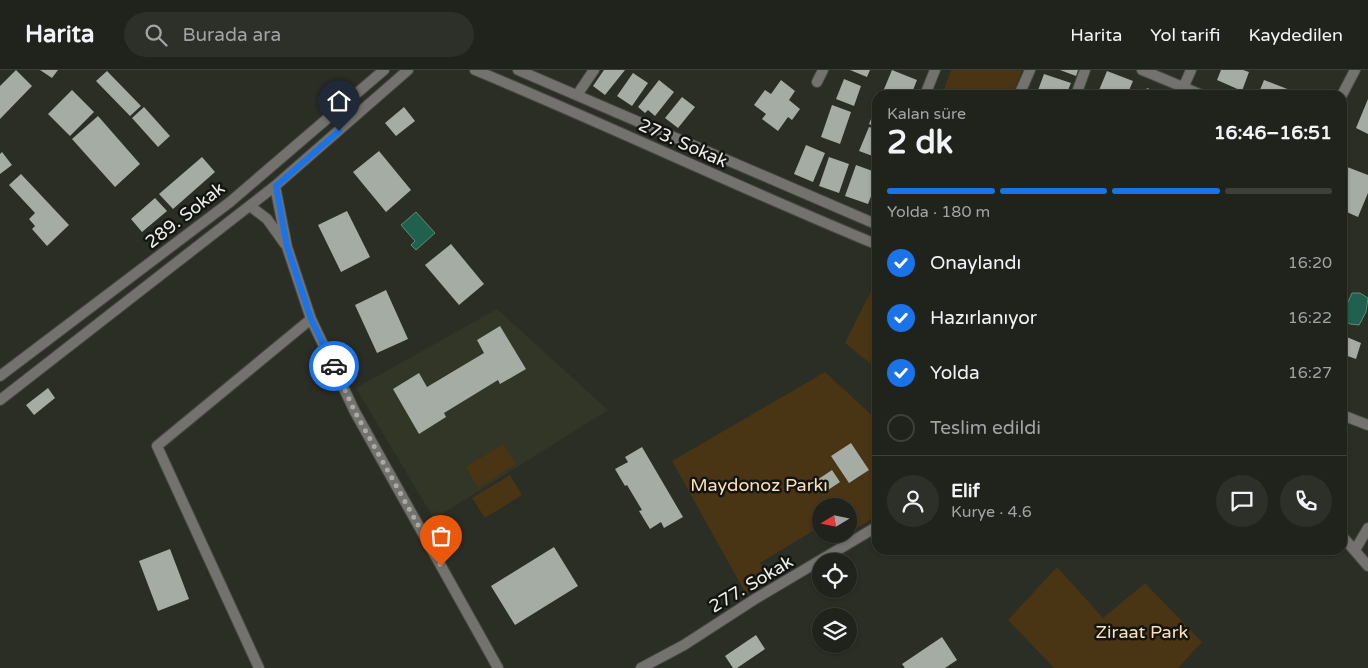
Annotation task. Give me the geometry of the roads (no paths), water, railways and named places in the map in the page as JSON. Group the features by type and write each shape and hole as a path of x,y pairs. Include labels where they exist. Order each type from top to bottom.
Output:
{"street":[{"name":"289. Sokak","path":"0,376 230,202 384,70"},
{"path":"0,400 276,186 408,70"},
{"name":"273. Sokak","path":"475,70 872,242"},
{"name":"273. Sokak","path":"518,70 872,219"},
{"path":"577,96 594,70"},
{"path":"817,82 822,70"},
{"path":"927,90 935,70"},
{"path":"1021,90 1030,70"},
{"path":"1078,90 1086,70"},
{"path":"1142,70 1180,90"},
{"path":"1182,90 1191,70"},
{"path":"1345,90 1355,70"},
{"path":"276,186 287,246 311,319 355,412 498,668"},
{"path":"250,206 267,219 287,246"},
{"path":"149,263 159,277"},
{"path":"134,274 143,289"},
{"path":"259,668 157,446 311,319"},
{"path":"1347,417 1368,425"},
{"path":"1355,550 1368,528"},
{"name":"277. Sokak","path":"641,668 684,645 872,530"},
{"path":"1347,541 1368,566"}],"park label":[{"name":"Maydonoz Parkı","path":"759,485"},
{"name":"Ziraat Park","path":"1142,632"}]}
